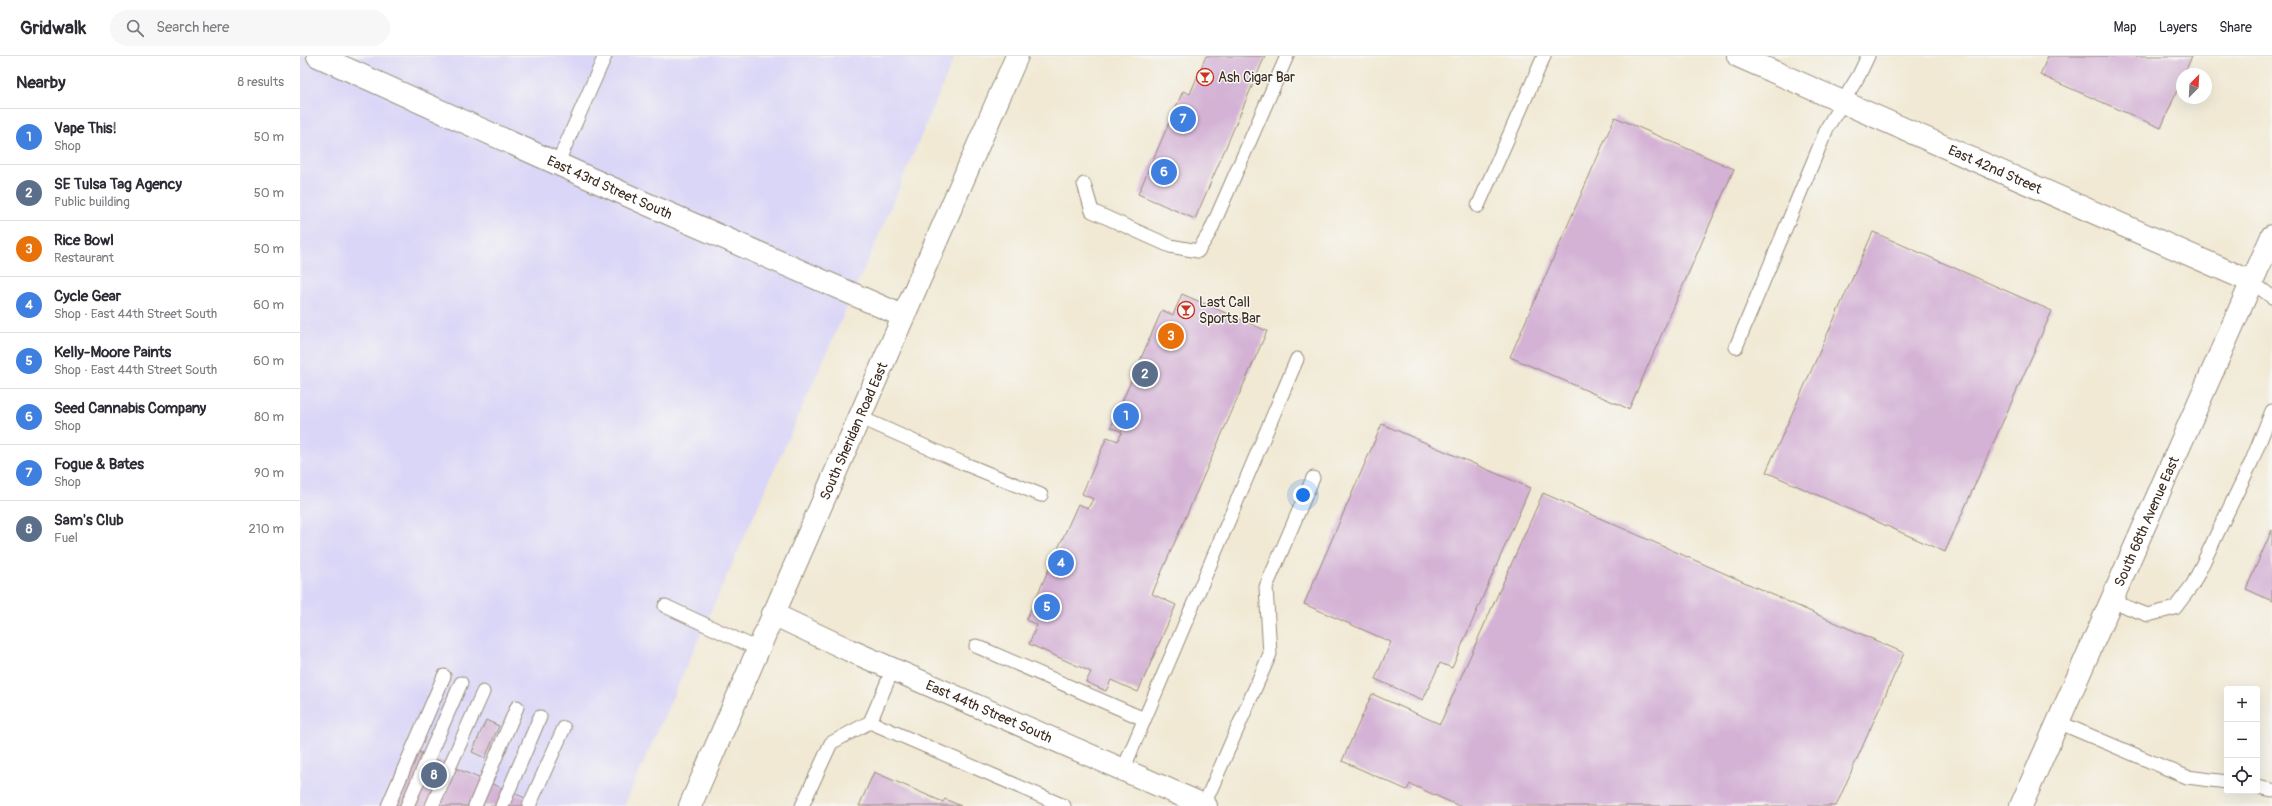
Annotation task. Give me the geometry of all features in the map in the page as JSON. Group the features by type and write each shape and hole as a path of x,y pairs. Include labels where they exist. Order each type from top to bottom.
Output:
{"street":[{"name":"East 43rd Street South","path":"318,56 558,162 649,205 903,316"},
{"name":"South Sheridan Road East","path":"690,806 1017,56"},
{"name":"East 42nd Street","path":"1738,56 2252,282"},
{"name":"South 68th Avenue East","path":"2021,806 2272,236"},
{"name":"East 44th Street South","path":"773,614 1205,806"}],"lane":[{"path":"558,162 605,56"},
{"path":"1084,184 1092,211 1170,246 1198,251 1210,232 1287,56"},
{"path":"1478,206 1544,56"},
{"path":"1736,347 1828,126 1859,76 1868,56"},
{"path":"2252,282 2272,297"},
{"path":"1123,770 1297,359"},
{"path":"2111,601 2148,615 2175,608 2193,584 2251,463 2272,411"},
{"path":"859,417 965,464 1041,495"},
{"path":"1205,806 1270,654 1266,587 1312,478"},
{"path":"665,606 758,649"},
{"path":"976,646 1144,720"},
{"path":"802,806 831,743 870,722 894,668"},
{"path":"388,806 444,676"},
{"path":"406,806 461,683"},
{"path":"432,806 483,692"},
{"path":"475,806 517,707"},
{"path":"502,806 540,717"},
{"path":"870,722 1064,806"},
{"path":"2058,722 2187,777 2224,782"},
{"path":"529,806 564,728"},
{"path":"2260,788 2272,790"}],"shaded area":[{"path":"300,56 955,56 873,249 624,806 300,806"}],"building":[{"path":"1206,56 1265,56 1195,219 1138,194 1183,91 1190,94"},
{"path":"2048,56 2192,56 2187,68 2176,68 2176,93 2161,128 2040,75"},
{"path":"1615,117 1734,169 1629,409 1510,357"},
{"path":"1873,232 2052,311 1945,552 1766,472"},
{"path":"1182,294 1267,331 1152,594 1176,605 1138,692 1111,680 1106,691 1086,682 1091,672 1029,644 1037,625 1026,620 1078,504 1088,508 1093,499 1082,494 1107,437 1118,441 1122,432 1111,427 1162,310 1173,315"},
{"path":"1382,424 1530,488 1452,668 1440,663 1423,700 1375,679 1391,642 1304,604"},
{"path":"1543,493 1904,653 1836,806 1459,806 1410,784 1407,790 1342,761 1372,694 1440,724"},
{"path":"2272,530 2272,601 2246,589"},
{"path":"486,720 499,726 485,758 472,752"},
{"path":"409,748 532,801 530,806 384,806"},
{"path":"874,772 943,802 945,799 961,806 859,806"}],"place":[{"name":"Ash Cigar Bar","path":"1205,77"},
{"name":"Fogue & Bates","path":"1183,119"},
{"name":"Seed Cannabis Company","path":"1164,172"},
{"name":"Last Call Sports Bar","path":"1186,310"},
{"name":"Rice Bowl","path":"1171,336"},
{"name":"SE Tulsa Tag Agency","path":"1145,374"},
{"name":"Vape This!","path":"1126,416"},
{"name":"Cycle Gear","path":"1061,563"},
{"name":"Kelly-Moore Paints","path":"1047,607"},
{"name":"Sam's Club","path":"434,775"}]}
